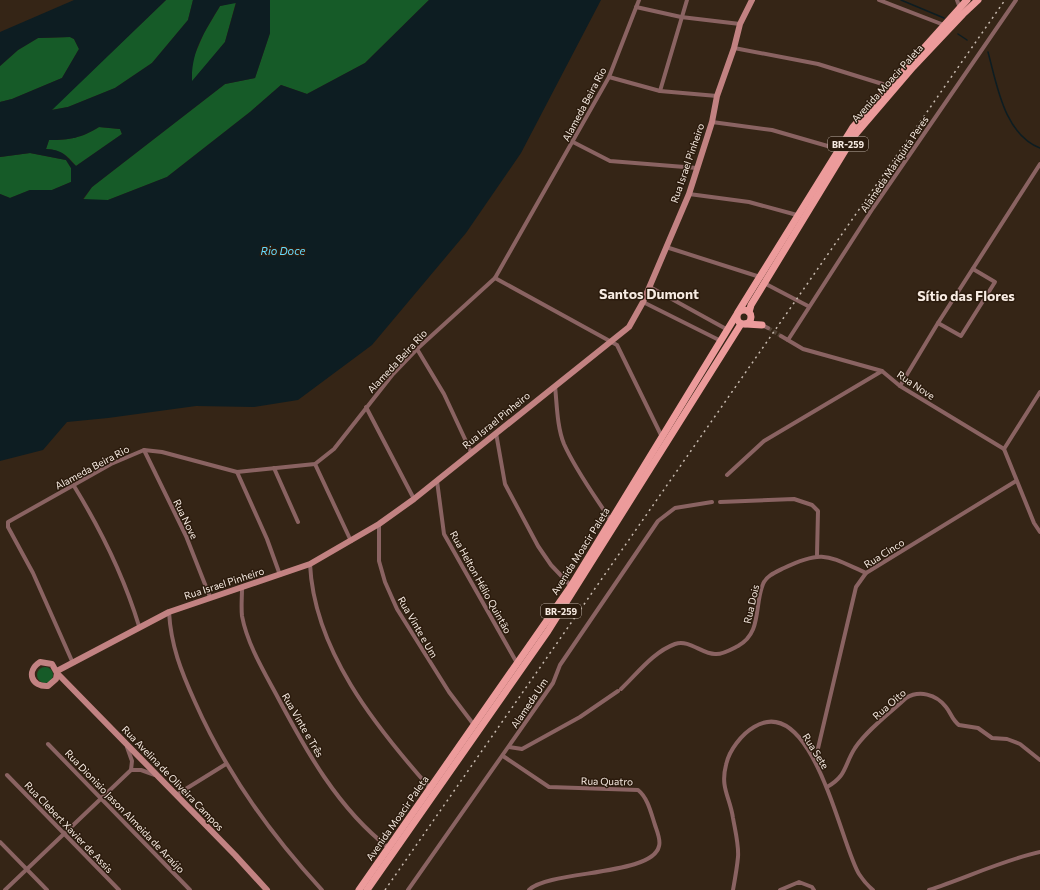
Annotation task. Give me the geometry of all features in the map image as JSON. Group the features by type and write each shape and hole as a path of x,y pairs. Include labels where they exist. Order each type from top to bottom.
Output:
{"main road":[{"name":"Avenida Moacir Paleta","path":"750,313 751,305 762,280 797,215 853,127 967,0"},
{"name":"Avenida Moacir Paleta","path":"359,890 570,586 738,313 762,280 854,136 960,7 978,0"},
{"path":"745,310 750,313 765,327 744,324 737,319 738,313 745,310"},
{"path":"744,324 750,321 750,313"},
{"name":"Avenida Moacir Paleta","path":"367,890 561,611 744,324"}],"street":[{"name":"Alameda Beira Rio","path":"72,661 33,573 8,528 8,522 118,460 144,450 162,452 237,472 315,464 334,449 379,389 417,348 495,278 609,77 639,0"},
{"path":"660,91 687,0"},
{"name":"Rua Israel Pinheiro","path":"57,672 72,661 169,612 310,564 351,541 379,524 414,499 629,327 650,287 689,194 712,122 717,96 734,48 740,24 752,0"},
{"path":"879,0 944,25"},
{"name":"Alameda Mariquita Peres","path":"788,340 808,306 1016,0"},
{"path":"636,7 681,17 740,24"},
{"path":"734,48 818,64 889,86"},
{"path":"609,77 660,91 717,96"},
{"path":"712,122 772,130 838,149"},
{"path":"573,142 610,161 697,168"},
{"path":"900,386 938,323 1040,164"},
{"path":"689,194 749,202 797,215"},
{"path":"666,248 762,280 808,306"},
{"path":"938,323 961,336 995,282 973,270"},
{"path":"495,278 611,342 620,349 662,437"},
{"path":"650,287 728,330"},
{"path":"643,302 721,341"},
{"path":"780,336 803,349 882,371"},
{"path":"417,348 444,394 471,452"},
{"name":"Rua Nove","path":"727,475 764,441 882,371 900,386 1004,449"},
{"path":"555,386 558,418 564,443 611,521"},
{"path":"1040,392 1004,449 1016,480 1040,532"},
{"path":"366,407 414,499"},
{"path":"496,433 505,484 538,546 550,565 570,586"},
{"name":"Rua Nove","path":"144,450 186,536 210,597"},
{"path":"315,464 351,541"},
{"path":"274,468 298,522"},
{"path":"237,472 280,575"},
{"name":"Rua Cinco","path":"815,761 851,602 856,587 866,574 1016,480"},
{"name":"Rua Helton Hélio Quintão","path":"437,481 444,534 517,664"},
{"path":"74,486 115,562 129,594 139,626"},
{"path":"720,502 794,499 812,505 818,511 817,555 832,558 866,574"},
{"name":"Alameda Um","path":"408,890 553,683 560,665 658,521 675,508 712,502"},
{"name":"Rua Vinte e Um","path":"379,524 380,561 385,582 397,608 442,681 474,725"},
{"name":"Rua Dois","path":"509,747 522,749 580,717 620,690 655,656 675,644 693,646 715,654 739,646 748,639 753,631 763,584 772,574 807,557 817,555"},
{"path":"310,564 312,586 317,610 330,644 351,682 384,732 430,788"},
{"name":"Rua Vinte e Três","path":"242,588 242,616 248,635 265,675 290,721 312,758 332,787 356,816 389,848"},
{"path":"169,612 170,634 174,651 210,735 226,764 273,834 322,890"},
{"name":"Rua Avelina de Oliveira Campos","path":"65,681 59,680 48,686 38,685 32,679 32,670 36,665 44,661 52,664 65,681 267,890"},
{"path":"53,684 56,679 57,672"},
{"name":"Rua Oito","path":"827,787 840,779 855,748 869,733 906,698 917,693 932,696 942,702 959,725 978,728 992,738 1007,739 1020,744 1040,760"},
{"name":"Rua Sete","path":"733,890 738,856 733,816 723,783 726,763 736,744 749,730 762,722 778,723 794,732 815,761 827,787 856,868 859,874 873,890"},
{"name":"Rua Dionisio Jason Almeida de Araújo","path":"48,744 190,890"},
{"path":"5,890 130,770 132,761 127,745"},
{"name":"Rua Quatro","path":"503,756 549,787 638,790 646,800 658,835 659,846 655,853 644,860 614,869 548,880 537,884 529,890"},
{"path":"176,795 226,764"},
{"path":"130,770 141,770 155,775"},
{"name":"Rua Clebert Xavier de Assis","path":"7,775 119,890"},
{"path":"0,842 47,890"},
{"path":"929,890 1005,862 1040,852"},
{"path":"780,890 799,882 812,887 814,890"}],"green space":[{"path":"166,0 193,0 188,20 152,63 115,88 68,107 51,110"},
{"path":"270,0 429,0 365,63 307,94 281,85 250,112 167,177 108,200 83,200 92,187 225,84 255,78 270,33"},
{"path":"236,2 225,42 192,82 192,61 204,33 220,6"},
{"path":"70,37 74,39 79,49 62,78 12,99 0,102 0,66 18,50 38,38"},
{"path":"99,127 120,129 122,134 76,166 63,154 46,149 49,140 75,138 87,134"},
{"path":"30,153 66,160 71,168 71,182 52,190 30,190 10,198 0,194 0,157"},
{"path":"42,667 48,667 53,672 51,681 48,683 42,683 37,678 37,672"}],"water":[{"name":"Rio Doce","path":"74,0 166,0 52,110 68,107 115,88 152,63 188,20 193,0 270,0 270,33 255,78 225,84 92,187 83,199 108,200 167,177 250,112 281,85 307,94 365,63 429,0 601,0 521,153 466,233 372,345 298,400 254,407 196,406 67,422 43,450 0,461 0,194 10,198 30,190 52,190 71,182 71,168 66,160 30,153 0,157 0,102 12,99 62,78 79,49 74,39 70,37 38,38 18,50 0,66 0,32","holes":["236,3 225,42 192,81 192,70 196,51 209,24 220,6","99,127 120,129 122,134 76,166 60,152 46,149 49,140 75,138 87,134"]}],"waterway":[{"path":"901,0 944,18"},
{"path":"958,34 967,40"},
{"path":"988,52 999,93 1010,120 1018,132 1028,141 1040,148"}],"tunnel":[{"path":"768,328 781,336"}],"railway":[{"path":"385,890 1005,0"}],"district":[{"name":"Santos Dumont","path":"649,293"},
{"name":"Sítio das Flores","path":"966,295"}]}
